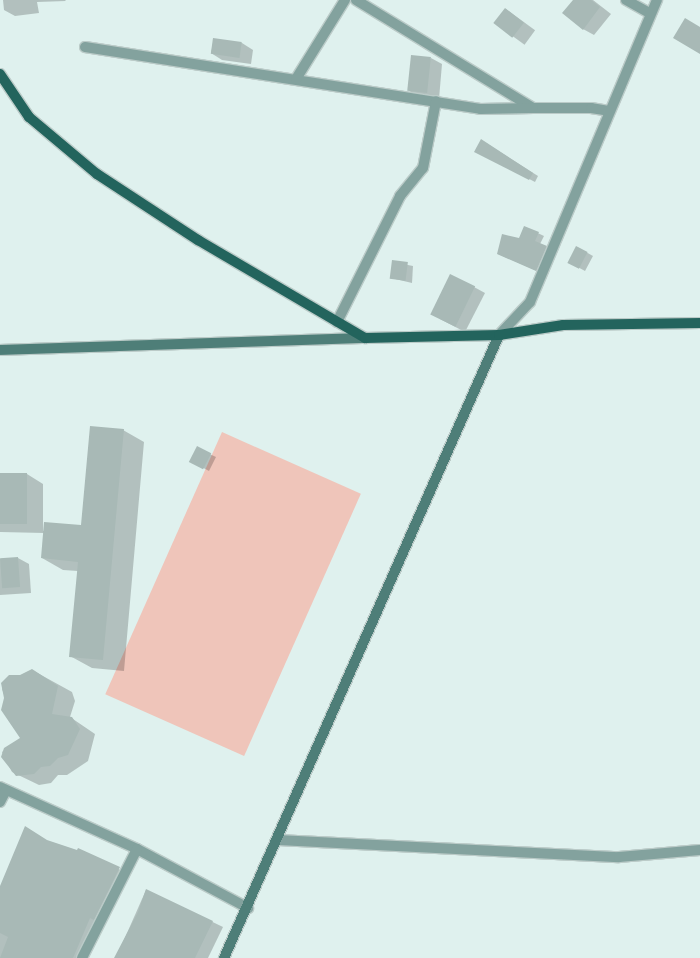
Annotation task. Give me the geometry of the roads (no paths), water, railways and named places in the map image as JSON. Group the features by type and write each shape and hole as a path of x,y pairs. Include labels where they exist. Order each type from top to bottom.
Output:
{"main road":[{"path":"0,74 29,117 97,174 198,240 365,338 499,335 563,325 700,322"}],"street":[{"path":"296,79 345,0"},
{"path":"356,0 533,108"},
{"path":"626,0 649,13"},
{"path":"224,958 248,908 499,335 530,302 649,13 657,0"},
{"path":"85,47 480,109 591,108 609,111"},
{"path":"337,322 400,196 423,168 436,101"},
{"path":"0,350 365,338"},
{"path":"0,802 3,788 137,849 248,908"},
{"path":"278,840 619,857 700,850"},
{"path":"82,958 137,849"}]}
